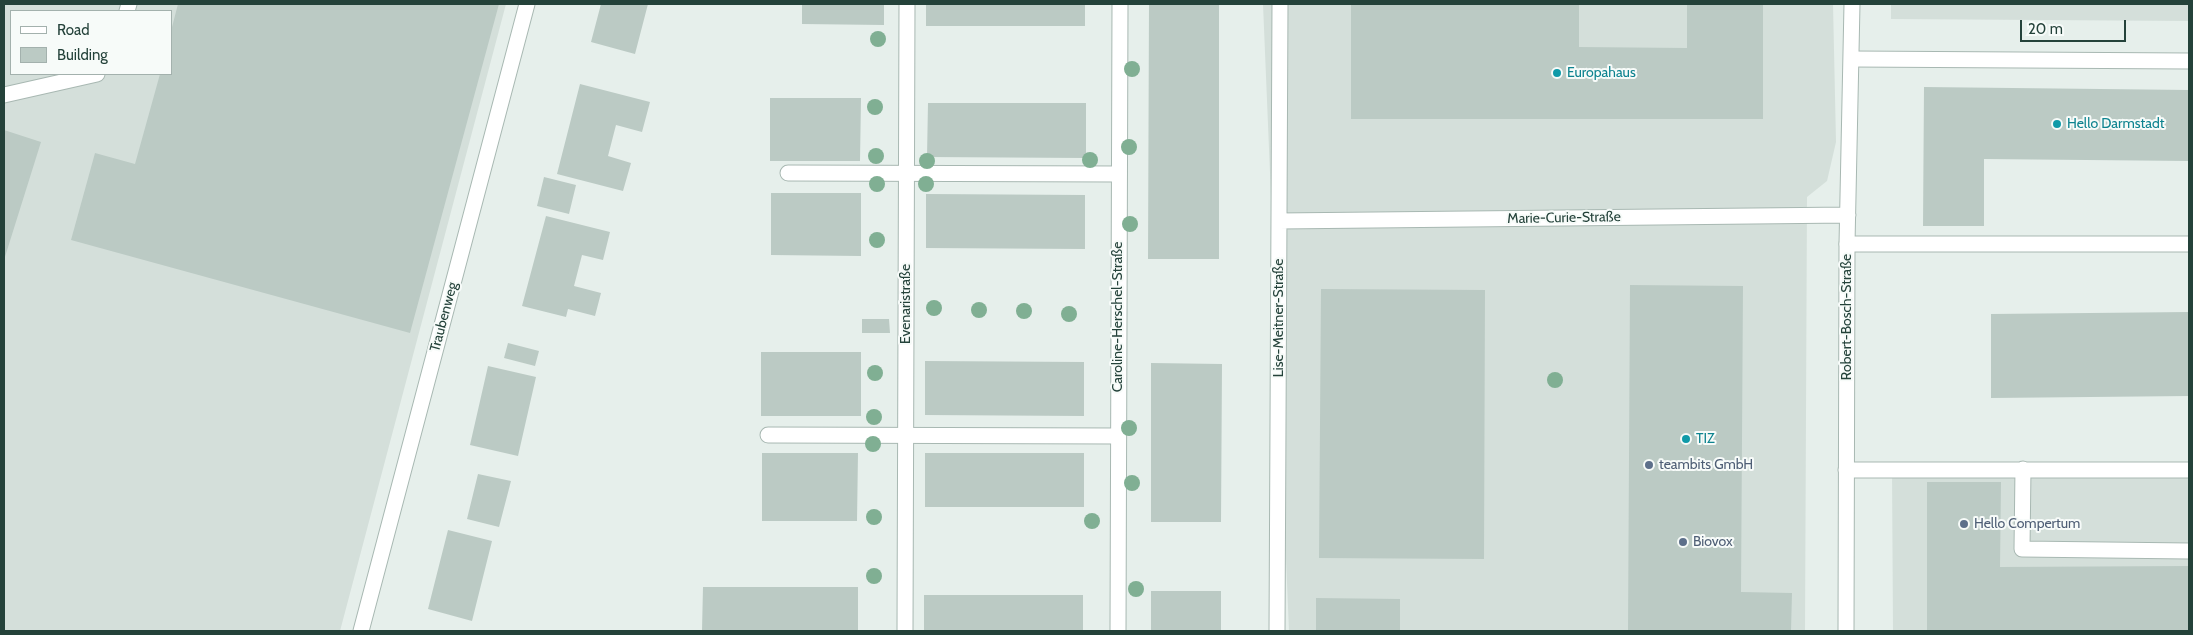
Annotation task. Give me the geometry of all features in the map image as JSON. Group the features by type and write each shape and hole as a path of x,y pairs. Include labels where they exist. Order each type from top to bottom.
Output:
{"street":[{"name":"Traubenweg","path":"361,631 527,4"},
{"name":"Evenaristraße","path":"905,631 907,4"},
{"name":"Caroline-Herschel-Straße","path":"1118,631 1120,4"},
{"name":"Lise-Meitner-Straße","path":"1278,631 1280,4"},
{"name":"Robert-Bosch-Straße","path":"1846,631 1847,244 1852,4"},
{"path":"1852,59 2189,61"},
{"path":"4,95 93,75"},
{"path":"788,173 1119,174"},
{"name":"Marie-Curie-Straße","path":"1279,221 1848,215"},
{"path":"1847,244 2189,244"},
{"path":"768,435 1118,436"},
{"path":"2023,469 2022,549 2189,550"},
{"path":"1846,470 2189,470"}],"shaded area":[{"path":"4,4 506,4 340,631 4,631"},
{"path":"1263,4 1833,4 1836,142 1827,181 1807,197 1805,631 1289,631"},
{"path":"1891,4 2189,4 2189,21 1891,19"},
{"path":"2189,466 2189,631 1893,631 1892,469"}],"building":[{"path":"178,4 499,4 410,333 71,240 95,153 135,164 160,75 172,75 172,27"},
{"path":"601,4 648,4 635,54 591,42"},
{"path":"802,4 884,4 884,25 802,24"},
{"path":"926,4 1085,4 1085,26 926,26"},
{"path":"1149,4 1219,4 1219,259 1148,259"},
{"name":"Europahaus","path":"1351,4 1579,4 1579,47 1687,48 1687,4 1763,4 1763,119 1351,119"},
{"path":"580,84 650,102 642,132 616,125 608,156 631,163 623,191 557,174"},
{"name":"Hello Darmstadt","path":"1924,87 2189,90 2189,161 1984,159 1984,226 1923,226"},
{"path":"770,98 861,98 860,161 770,161"},
{"path":"928,103 1086,103 1086,158 927,157"},
{"path":"4,130 41,142 4,260"},
{"path":"544,177 576,185 569,214 537,206"},
{"path":"771,193 861,193 861,256 771,255"},
{"path":"926,194 1085,195 1085,249 926,248"},
{"path":"546,216 610,232 603,260 582,255 574,286 601,293 595,316 568,309 566,317 522,306"},
{"name":"TIZ","path":"1630,285 1743,286 1741,592 1792,593 1791,631 1628,631"},
{"path":"1321,289 1485,290 1484,559 1319,558"},
{"path":"2189,312 2189,396 1991,398 1991,314"},
{"path":"862,319 889,319 890,333 862,333"},
{"path":"508,343 539,351 535,366 504,358"},
{"path":"761,352 861,352 861,416 761,416"},
{"path":"925,361 1084,362 1084,416 925,415"},
{"path":"1151,363 1222,364 1221,522 1151,522"},
{"path":"488,366 536,377 518,456 470,445"},
{"path":"762,453 858,453 857,521 762,521"},
{"path":"925,453 1084,453 1084,507 925,507"},
{"path":"478,474 511,481 499,527 467,519"},
{"name":"Hello Compertum","path":"1927,482 2001,482 2000,567 2189,566 2189,631 1927,631"},
{"path":"448,530 492,541 472,621 428,609"},
{"path":"703,587 858,587 858,631 702,631"},
{"path":"1151,591 1221,591 1221,631 1151,631"},
{"path":"924,595 1083,595 1083,631 924,631"},
{"path":"1316,598 1400,599 1400,631 1316,631"}],"place":[{"name":"Europahaus","path":"1557,73"},
{"name":"Hello Darmstadt","path":"2057,124"},
{"name":"TIZ","path":"1686,439"},
{"name":"teambits GmbH","path":"1649,465"},
{"name":"Hello Compertum","path":"1964,524"},
{"name":"Biovox","path":"1683,542"}]}
